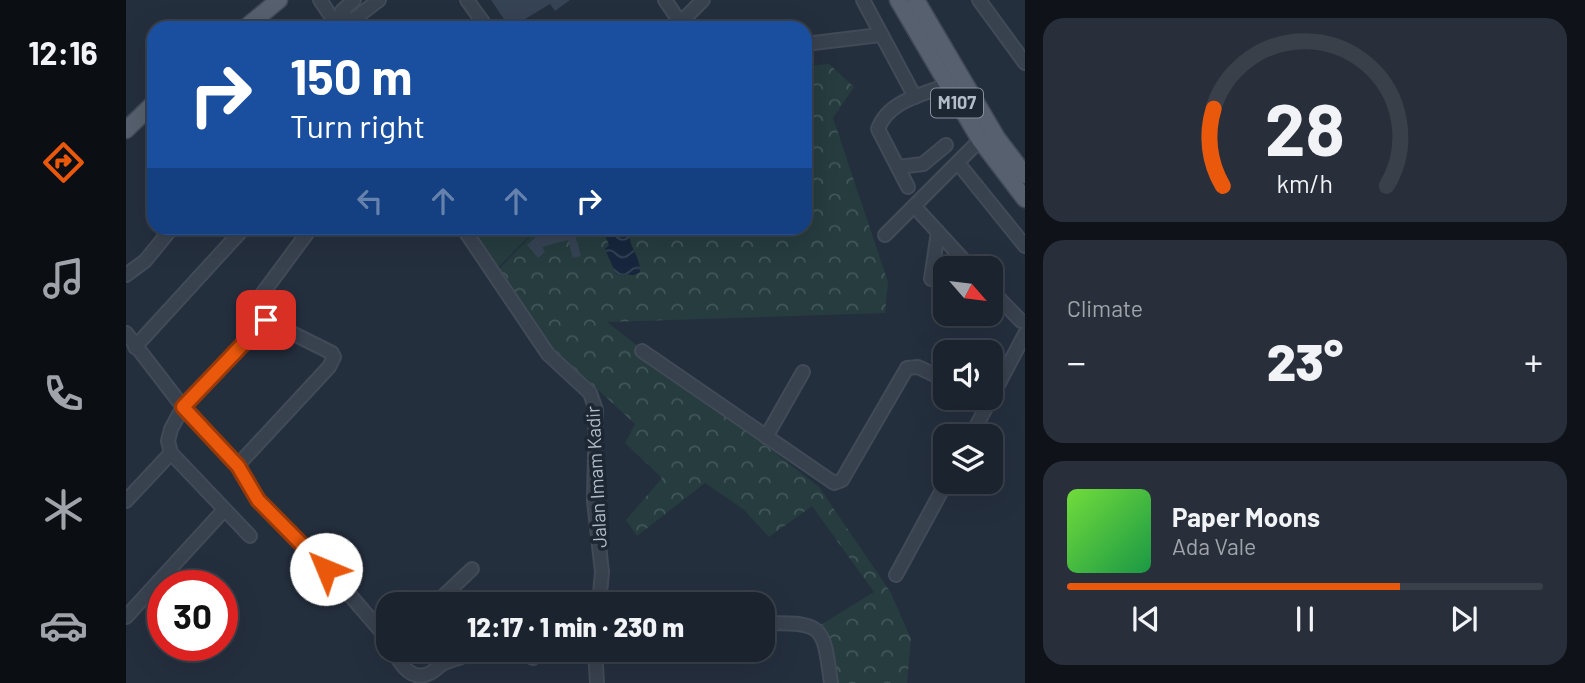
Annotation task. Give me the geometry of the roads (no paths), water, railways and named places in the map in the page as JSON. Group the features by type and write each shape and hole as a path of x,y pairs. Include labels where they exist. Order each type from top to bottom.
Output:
{"main road":[{"path":"254,21 279,0"},
{"name":"M107","path":"898,0 980,140 1025,199"},
{"name":"M107","path":"916,1 996,138 1025,175"},
{"path":"126,131 147,110"}],"street":[{"path":"345,21 342,10 354,0"},
{"path":"353,21 379,0"},
{"path":"467,0 482,21"},
{"path":"665,0 679,21"},
{"path":"685,21 703,0"},
{"path":"863,0 915,97"},
{"path":"979,0 1025,63"},
{"path":"323,1 342,21"},
{"path":"812,43 880,35"},
{"path":"908,187 878,129 883,115 902,102 947,85"},
{"path":"885,235 980,140"},
{"path":"898,167 922,164 946,145"},
{"path":"958,163 1025,246"},
{"path":"914,206 960,256"},
{"path":"934,256 938,232"},
{"path":"126,275 145,261 166,235"},
{"path":"135,346 238,235"},
{"path":"238,466 329,367 334,357 332,353 266,320 256,309 257,301 306,235"},
{"name":"Jalan Imam Kadir","path":"468,235 548,354 583,386 594,401 594,502 602,572 600,592"},
{"path":"1003,302 1025,322"},
{"path":"250,536 171,453 168,440 183,407 266,320"},
{"path":"126,333 183,407 238,466 258,500 343,587 376,625"},
{"path":"1003,370 1025,334"},
{"path":"642,351 835,483 842,480 907,368 918,367 933,374"},
{"path":"766,437 803,372"},
{"path":"126,501 171,453"},
{"path":"896,575 940,494"},
{"path":"126,617 224,510"},
{"path":"448,592 472,569"},
{"path":"775,623 804,623 816,629 826,643 831,683"},
{"path":"399,662 416,675 429,674 448,662"},
{"path":"596,662 597,683"}],"water":[{"path":"605,235 630,235 640,272 634,275 616,274 605,249 609,245"}]}
